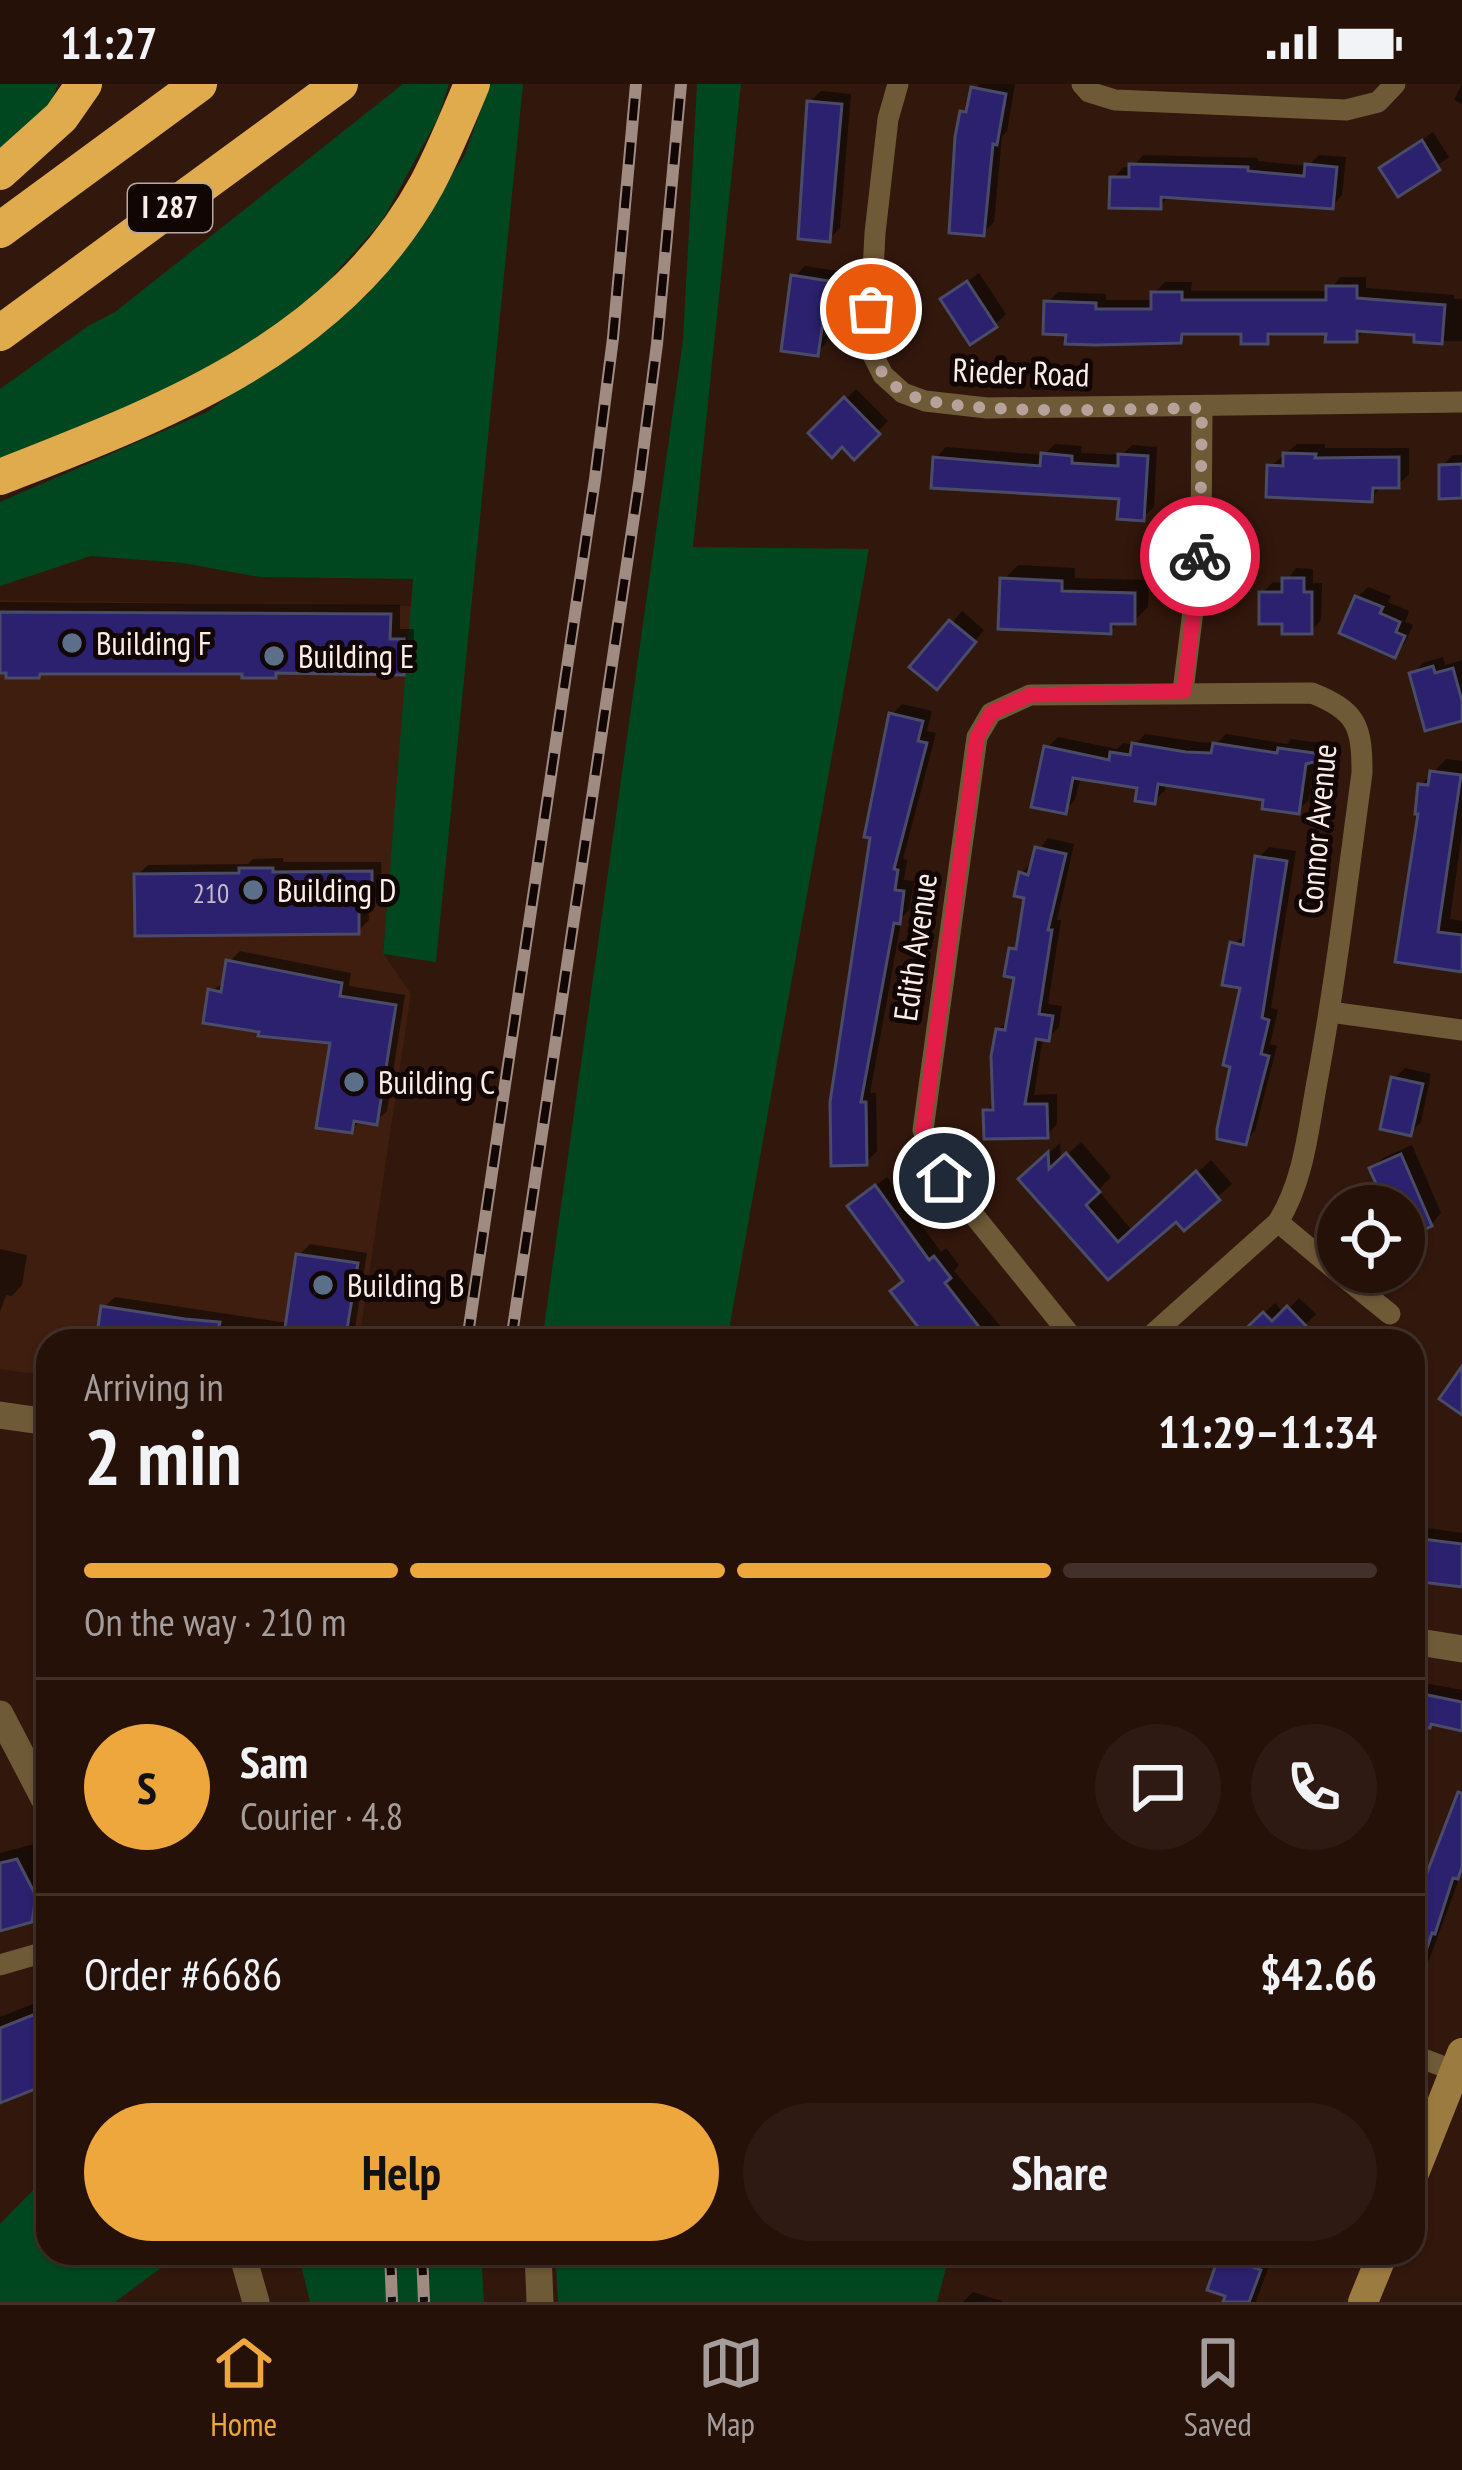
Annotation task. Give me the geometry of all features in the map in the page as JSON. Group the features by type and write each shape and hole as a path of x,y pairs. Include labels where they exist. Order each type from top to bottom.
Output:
{"highway":[{"path":"0,172 61,117 84,84"},
{"name":"I 287","path":"0,230 199,84"},
{"name":"I 287","path":"0,333 340,84"},
{"path":"0,477 157,416 239,371 314,320 371,263 425,188 472,84"}],"main road":[{"path":"1425,2146 1458,2062"},
{"path":"1363,2302 1378,2265"}],"street":[{"name":"Rieder Road","path":"898,84 888,118 875,233 869,346 884,375 903,393 925,401 987,408 1462,402"},
{"path":"1082,84 1089,92 1115,100 1346,110 1378,102 1395,84"},
{"path":"1184,691 1202,547 1202,408"},
{"name":"Connor Avenue","path":"1158,1329 1278,1222 1293,1197 1330,1012 1362,772 1362,735 1344,706 1312,693 1184,691"},
{"name":"Edith Avenue","path":"1065,1329 944,1178 923,1130 977,737 991,713 1030,695 1184,691"},
{"path":"1330,1012 1462,1030"},
{"path":"1278,1222 1317,1254"},
{"path":"1364,1293 1390,1314"},
{"path":"0,1414 36,1420"},
{"path":"1425,1643 1462,1649"},
{"path":"0,1714 36,1783"},
{"path":"0,1965 36,1954"},
{"path":"1425,2057 1458,2062"},
{"path":"245,2265 256,2302"},
{"path":"538,2265 540,2302"}],"shaded area":[{"path":"0,600 412,606 383,953 411,994 361,1329 36,1329 36,1374 0,1369"}],"green space":[{"path":"0,84 58,84 44,123 0,154"},
{"path":"403,84 449,84 438,118 382,221 307,305 201,376 0,461 0,389 115,312"},
{"path":"490,84 523,84 436,962 383,954 413,579 259,577 183,563 91,556 0,586 0,502 207,412 368,294 464,157"},
{"path":"697,84 741,84 693,547 869,549 729,1329 544,1329 683,340"},
{"path":"36,2187 36,2265 165,2265 115,2302 0,2302 0,2224"},
{"path":"301,2265 482,2265 484,2302 310,2302"},
{"path":"556,2265 947,2265 937,2302 558,2302"}],"building":[{"path":"971,87 1006,94 997,145 993,144 984,236 949,233 955,137"},
{"path":"807,101 842,104 830,242 798,239"},
{"path":"1422,140 1440,170 1398,197 1379,168"},
{"path":"1129,164 1248,167 1248,171 1304,176 1305,164 1337,167 1333,209 1161,197 1161,209 1109,208 1110,177 1129,177"},
{"path":"791,275 829,281 818,356 781,351"},
{"path":"967,281 997,327 970,345 940,299"},
{"path":"1326,286 1357,286 1357,298 1445,305 1442,344 1414,342 1414,335 1357,331 1357,342 1325,342 1326,334 1268,334 1268,344 1241,344 1241,334 1182,334 1181,343 1065,344 1066,335 1043,334 1044,301 1096,303 1096,309 1151,309 1151,292 1182,292 1182,300 1326,300"},
{"path":"844,397 880,434 854,460 842,447 832,458 808,433"},
{"path":"1041,453 1072,456 1072,463 1118,466 1118,454 1148,456 1144,521 1117,519 1119,499 931,488 933,457 1040,466"},
{"path":"1283,453 1316,454 1315,458 1399,457 1399,488 1373,488 1372,502 1266,497 1267,465 1283,466"},
{"path":"1462,464 1462,498 1439,499 1439,465"},
{"path":"1000,578 1062,581 1062,591 1135,593 1135,624 1111,624 1111,634 998,629"},
{"path":"1282,578 1304,578 1304,592 1312,592 1312,634 1282,634 1282,624 1259,624 1259,592 1282,592"},
{"path":"1355,596 1383,607 1380,613 1400,622 1396,632 1405,636 1395,658 1339,633"},
{"name":"Building E","path":"0,612 391,614 390,639 404,639 404,675 40,674 39,678 6,678 6,673 0,673"},
{"path":"949,620 976,642 937,690 909,667"},
{"path":"1433,666 1435,673 1453,668 1462,721 1425,731 1409,673"},
{"path":"889,713 923,721 918,741 927,743 894,869 898,870 895,890 904,891 861,1102 866,1102 867,1165 831,1166 830,1102 870,838 864,837"},
{"path":"1132,743 1186,752 1211,753 1213,743 1336,756 1306,764 1299,814 1262,809 1263,800 1158,784 1155,804 1135,801 1137,788 1073,778 1066,814 1031,807 1044,746 1109,760 1110,752 1130,755"},
{"path":"1430,771 1461,775 1438,932 1462,935 1462,972 1395,962 1418,814 1418,784 1428,785"},
{"path":"1035,847 1066,854 1048,930 1052,930 1039,1014 1053,1016 1049,1041 1036,1039 1025,1104 1047,1104 1048,1138 984,1139 983,1110 993,1110 991,1056 996,1029 1005,1030 1014,978 1004,976 1009,948 1016,949 1024,898 1014,896 1019,872 1028,875"},
{"path":"1255,856 1287,861 1262,1018 1269,1020 1261,1054 1269,1056 1246,1145 1217,1139 1217,1129 1230,1067 1223,1065 1240,988 1222,985 1230,942 1243,945"},
{"name":"Building D","path":"239,868 372,871 372,906 359,906 359,934 135,936 134,874 239,873"},
{"name":"Building C","path":"226,960 342,983 340,996 396,1005 377,1125 354,1121 352,1133 316,1128 330,1043 258,1036 259,1032 203,1023 208,989 221,992"},
{"path":"1391,1077 1423,1084 1411,1136 1380,1129"},
{"path":"1048,1152 1049,1169 1066,1153 1100,1192 1086,1205 1118,1242 1196,1171 1220,1200 1184,1231 1176,1222 1108,1280 1018,1179"},
{"path":"1401,1154 1414,1185 1377,1185 1369,1168"},
{"path":"875,1185 929,1260 934,1256 951,1278 945,1283 981,1329 920,1329 890,1291 903,1281 847,1206"},
{"path":"296,1254 358,1263 347,1329 285,1329"},
{"path":"101,1306 220,1322 218,1329 98,1329"},
{"path":"1287,1306 1307,1327 1245,1329 1263,1312 1272,1321"},
{"path":"1462,1366 1462,1415 1439,1399"},
{"path":"1425,1539 1462,1544 1462,1587 1425,1582"},
{"path":"1425,1694 1462,1702 1462,1731 1431,1724 1425,1727"},
{"path":"1458,1792 1462,1793 1462,1867 1458,1879 1453,1878 1425,1954 1425,1878"},
{"path":"17,1859 36,1896 32,1922 0,1931 0,1863"},
{"path":"36,2014 36,2089 0,2103 0,2028"},
{"path":"1216,2265 1261,2270 1249,2302 1223,2302 1225,2296 1207,2290"}],"railway":[{"path":"469,1329 595,479 636,84"},
{"path":"513,1329 639,483 681,84"},
{"path":"390,2265 392,2302"},
{"path":"422,2265 424,2302"}],"way so far":[{"path":"871,309 869,346 884,375 903,393 925,401 987,408 1202,408 1200,556"}],"place":[{"name":"Building F","path":"72,643"},
{"name":"Building E","path":"274,656"},
{"name":"Building D","path":"253,890"},
{"name":"Building C","path":"354,1082"},
{"name":"Building B","path":"323,1285"}],"route":[{"path":"944,1178 923,1130 977,737 991,713 1030,695 1184,691 1200,556"}]}
